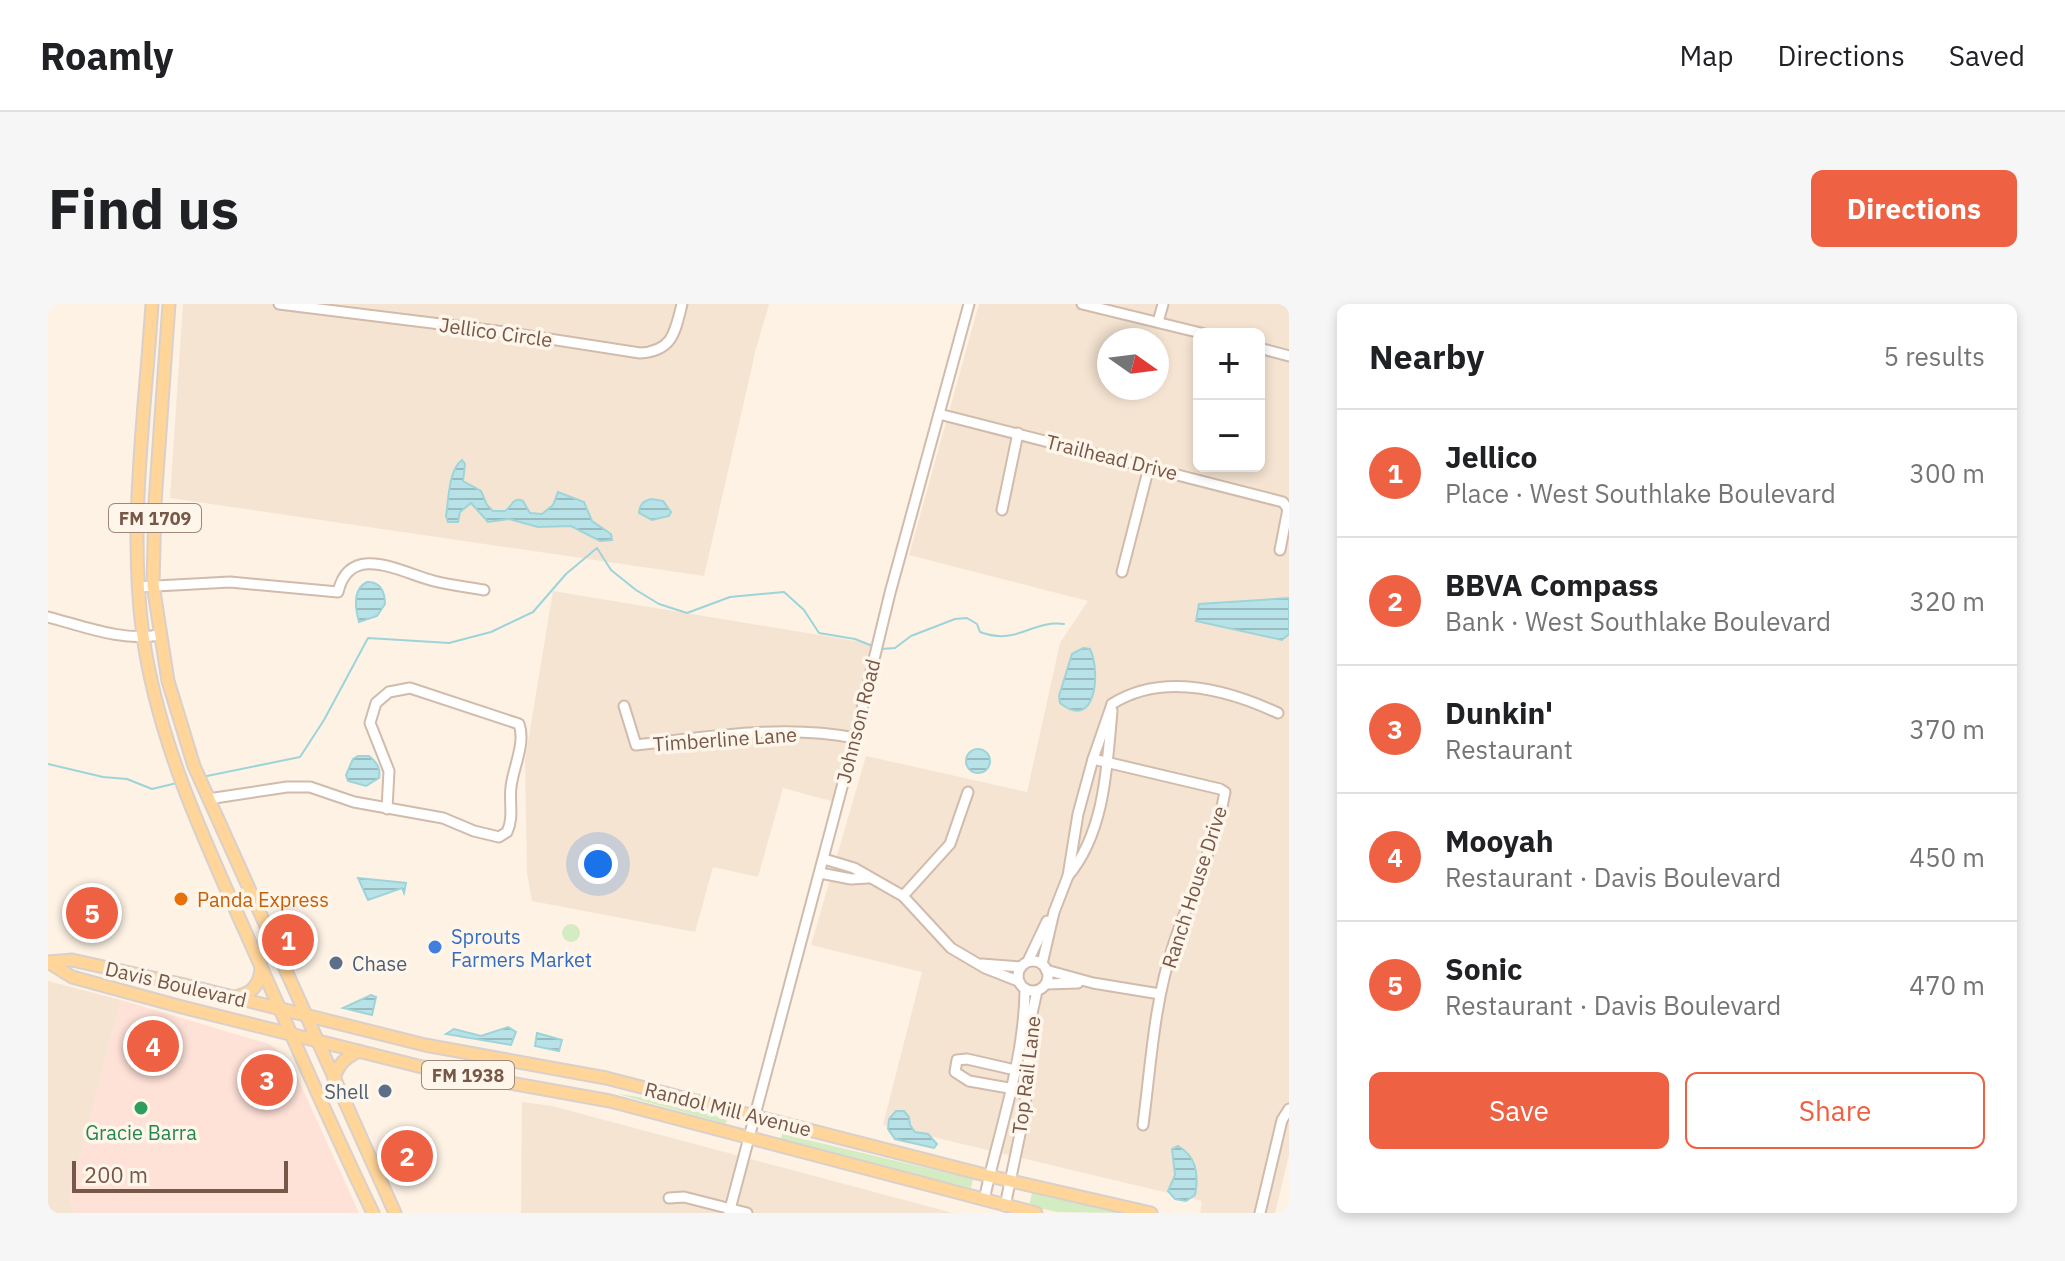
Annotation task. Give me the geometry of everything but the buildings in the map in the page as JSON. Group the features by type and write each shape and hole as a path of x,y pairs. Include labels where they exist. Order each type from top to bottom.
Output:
{"main road":[{"name":"FM 1709","path":"152,304 138,513 138,587 143,638 152,682 175,764 189,798 290,1033 373,1213"},
{"name":"FM 1709","path":"169,304 155,503 153,585 159,635 175,711 207,796 395,1213"},
{"name":"Davis Boulevard","path":"48,962 72,960 304,1014"},
{"name":"Davis Boulevard","path":"48,962 72,977 316,1040"},
{"path":"232,997 254,989 261,974 261,965"},
{"name":"Randol Mill Avenue","path":"304,1014 425,1045 606,1078 1009,1181 1151,1213"},
{"name":"Randol Mill Avenue","path":"316,1040 422,1067 610,1101 1036,1213"},
{"path":"334,1080 338,1067 348,1056 359,1051"}],"street":[{"name":"Jellico Circle","path":"279,304 640,353 657,352 669,342 682,304"},
{"name":"Johnson Road","path":"730,1211 969,304"},
{"path":"1082,304 1193,331"},
{"path":"1158,322 1163,304"},
{"path":"1265,350 1289,356"},
{"name":"Trailhead Drive","path":"939,414 1283,502 1288,509 1280,550"},
{"path":"1002,510 1018,433"},
{"path":"1122,572 1149,467"},
{"path":"138,587 230,582 338,592 340,582 353,567 376,563 433,581 484,590"},
{"path":"48,617 143,638 159,635"},
{"path":"1046,984 1044,967 1054,912 1068,876 1078,814 1104,721 1112,704 1153,688 1186,685 1258,704 1278,713"},
{"path":"207,796 318,788 348,800 387,809 443,818 495,837 504,835 511,823 510,790 521,737 519,724 410,688 389,692 376,703 370,723 389,771 387,809"},
{"path":"1068,876 1079,863 1097,817 1107,762 1112,704"},
{"name":"Timberline Lane","path":"624,706 636,745 759,733 827,732 855,738"},
{"path":"1093,759 1107,762"},
{"name":"Ranch House Drive","path":"1107,762 1225,792 1219,827 1173,944 1160,994 1143,1125"},
{"path":"903,896 950,844 968,792"},
{"path":"824,859 854,868 903,896 951,948 1018,981 1025,990 1037,991 1046,984 1093,983"},
{"path":"820,873 851,879 870,878"},
{"path":"1018,981 1024,964 1054,912"},
{"path":"979,964 1044,967 1093,983 1160,994"},
{"name":"Top Rail Lane","path":"984,1200 1012,1089 1025,990"},
{"name":"Top Rail Lane","path":"1005,1206 1026,1091 1031,1018 1037,991"},
{"path":"1026,1091 969,1081 955,1072 957,1060 967,1059 1028,1072"},
{"path":"1260,1213 1282,1120 1289,1109"},
{"path":"669,1198 684,1197 747,1213"}],"shaded area":[{"path":"183,304 769,304 704,576 170,498"},
{"path":"979,304 1289,304 1289,1155 1275,1213 1200,1213 1202,1201 883,1125 922,972 811,945 866,756 1027,792 1060,643 1088,601 909,555"},
{"path":"553,591 873,644 835,802 783,788 758,877 713,867 695,932 532,901 527,873 525,760"},
{"path":"48,981 121,1000 69,1198 75,1213 48,1213"},
{"path":"121,1000 269,1044 289,1059 359,1213 75,1213 69,1198"},
{"path":"522,1102 552,1106 953,1213 521,1213"}],"green space":[{"path":"567,924 575,924 580,933 578,940 567,942 562,937 562,929"},
{"path":"618,1094 727,1119 726,1124"},
{"path":"782,1134 973,1179 971,1188 780,1142"},
{"path":"1032,1193 1122,1213 1057,1212 1029,1206"}],"water":[{"path":"462,460 465,464 463,481 481,491 493,511 505,511 520,500 530,513 542,514 553,505 558,492 584,502 592,521 611,534 612,540 600,541 571,526 538,527 509,519 488,522 471,503 460,512 458,522 448,522 446,516 452,478"},
{"path":"651,499 663,501 671,512 669,516 652,520 639,513 642,503"},
{"path":"367,582 381,588 385,604 377,616 359,622 357,594"},
{"path":"1289,598 1289,634 1282,640 1196,621 1199,604"},
{"path":"1083,648 1090,649 1093,659 1093,696 1081,710 1072,710 1060,703 1059,696 1072,654"},
{"path":"978,749 986,753 990,761 986,769 978,773 970,769 966,761 970,753"},
{"path":"369,756 379,768 379,778 366,786 348,781 346,775 353,759"},
{"path":"358,878 406,883 404,893 402,888 368,900"},
{"path":"371,995 376,997 372,1015 343,1008"},
{"path":"508,1027 516,1032 511,1045 446,1034 454,1029 481,1036"},
{"path":"537,1033 562,1040 559,1051 535,1046"},
{"path":"896,1111 904,1111 915,1132 928,1134 937,1144 934,1148 895,1139 888,1129 889,1119"},
{"path":"1178,1146 1189,1155 1196,1173 1195,1195 1186,1201 1175,1199 1168,1191 1175,1175 1172,1149"}],"waterway":[{"path":"202,777 300,757 324,720 368,638 449,643 491,632 533,612 566,574 597,548 611,570 659,604 687,613 730,597 784,592 804,610 819,633 855,639 875,647"},
{"path":"881,649 895,648 911,636 955,619 967,618 977,624 980,632 993,636 1014,635 1042,626 1064,624"},
{"path":"48,764 103,777 127,779 152,789 177,783"}],"place":[{"name":"Panda Express","path":"181,899"},
{"name":"Sonic","path":"92,913"},
{"name":"Jellico","path":"288,940"},
{"name":"Sprouts Farmers Market","path":"435,947"},
{"name":"Chase","path":"336,963"},
{"name":"Mooyah","path":"153,1046"},
{"name":"Dunkin'","path":"267,1080"},
{"name":"Shell","path":"385,1091"},
{"name":"Gracie Barra","path":"141,1108"},
{"name":"BBVA Compass","path":"407,1156"}]}
